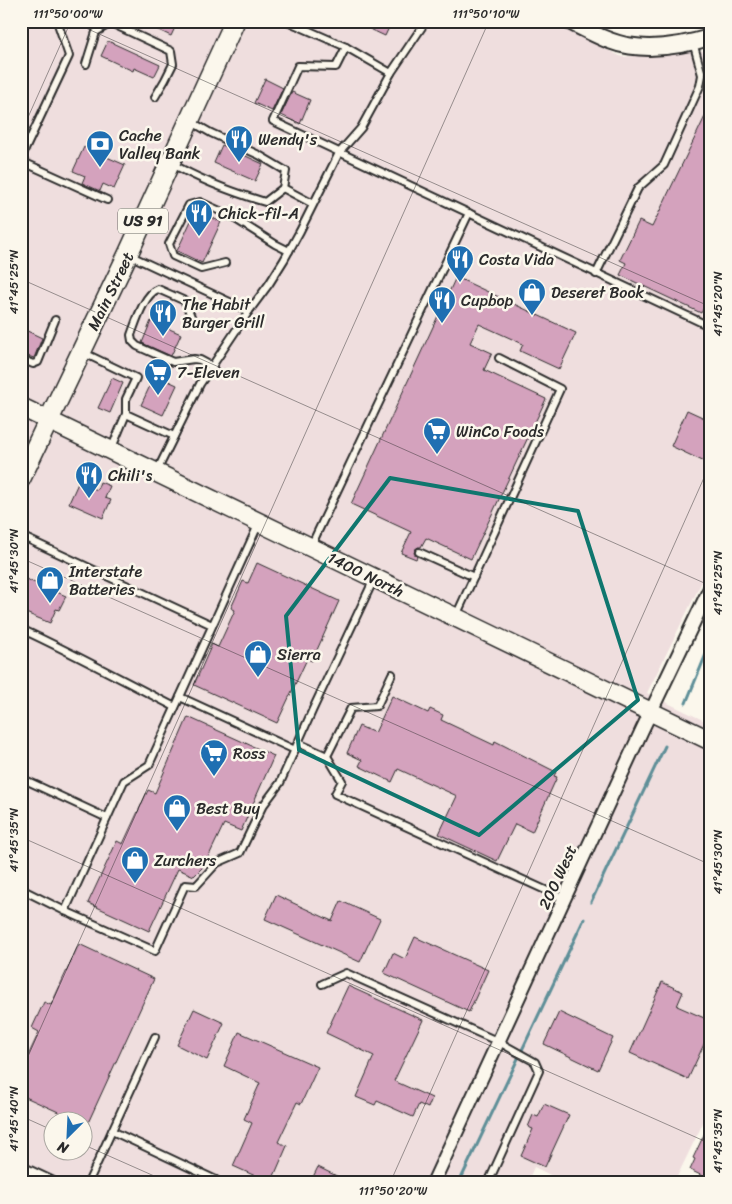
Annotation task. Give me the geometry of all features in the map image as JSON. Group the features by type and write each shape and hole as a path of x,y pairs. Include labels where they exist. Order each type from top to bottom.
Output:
{"main road":[{"name":"Main Street","path":"21,478 128,254 235,21"},
{"name":"1400 North","path":"21,407 711,741"}],"street":[{"path":"568,21 601,37 629,46 662,48 711,37"},
{"name":"200 West","path":"433,1183 711,586"},
{"path":"21,1168 51,1183"}],"lane":[{"path":"57,21 69,56 21,160 107,200"},
{"path":"288,21 346,47 391,73"},
{"path":"157,472 200,384 249,310 269,284 289,251 338,153 361,128 391,73 426,21"},
{"path":"86,64 96,32 111,22 171,51 173,64 155,96"},
{"path":"596,274 638,188 664,165 697,93 702,75 693,42"},
{"path":"346,47 336,67 298,66 273,121 711,327"},
{"path":"170,162 226,191 265,202 283,188 286,172 260,155 211,133 189,120"},
{"path":"283,188 313,204"},
{"path":"224,263 202,269 173,256 169,244 189,205 200,202 229,215 289,251"},
{"path":"310,547 469,213"},
{"path":"128,254 249,310"},
{"path":"192,319 186,301 158,289 152,291 131,335 132,341 137,346 173,362 194,359 200,360 212,367"},
{"path":"21,359 33,364 38,362 55,320"},
{"path":"80,352 136,378 126,399 126,414 111,450"},
{"path":"455,618 560,388 498,358"},
{"path":"126,414 174,436"},
{"path":"65,911 124,782 149,765 259,522"},
{"path":"21,536 212,625"},
{"path":"419,552 474,577"},
{"path":"21,889 155,951 185,885 196,886 218,863 240,853 262,807 280,784 375,578"},
{"path":"21,629 69,651 87,663 175,707"},
{"path":"327,756 351,708 377,706 392,674"},
{"path":"180,697 295,750"},
{"path":"298,743 327,756 342,781 335,794 565,899"},
{"path":"21,778 107,818"},
{"path":"322,984 346,974 499,1042 535,1062 539,1071 488,1183"},
{"path":"88,1183 155,1037"},
{"path":"112,1131 216,1180"}],"highlighted area":[{"path":"390,478 578,511 638,700 479,835 299,750 286,616"}],"shaded area":[{"path":"21,21 548,21 622,57 711,50 711,563 647,693 711,724 711,1126 703,1123 674,1183 566,1183 534,1167 527,1183 21,1183"}],"building":[{"path":"139,21 178,21 171,36"},
{"path":"353,21 392,21 385,36"},
{"path":"108,41 160,65 154,77 134,68 133,71 101,56"},
{"path":"265,79 283,88 272,111 254,103"},
{"path":"292,92 310,100 300,124 281,115"},
{"path":"711,104 711,294 701,313 620,275 626,263 620,260 639,221 652,227"},
{"name":"Wendy's","path":"222,145 263,164 255,181 214,163"},
{"path":"84,147 125,165 114,189 103,184 100,191 82,183 85,176 73,171"},
{"name":"Chick-fil-A","path":"196,210 221,222 202,263 177,251"},
{"path":"456,277 576,333 559,369 520,351 523,344 479,324 470,343 492,353 484,370 546,399 471,559 426,538 421,547 415,550 416,559 401,553 411,532 351,504"},
{"path":"151,321 181,334 171,356 142,343"},
{"path":"21,328 42,338 34,358 21,354"},
{"path":"155,375 177,385 163,415 141,405"},
{"path":"112,378 123,383 110,413 98,408"},
{"path":"687,410 711,421 711,465 671,446"},
{"name":"Chili's","path":"79,481 97,490 100,482 110,486 105,498 111,500 103,518 69,503"},
{"path":"257,563 339,601 312,661 307,659 277,723 194,685 212,644 218,647 235,610 231,608 243,581 248,583"},
{"path":"21,577 66,596 59,610 56,609 50,623 21,611"},
{"path":"392,696 428,713 430,709 443,715 441,720 494,745 495,741 556,772 554,776 557,777 532,832 515,824 497,861 439,834 457,796 398,769 392,782 359,766 362,760 347,753 359,726 375,733"},
{"path":"188,717 274,756 241,831 224,824 204,866 194,876 178,869 149,931 88,903 117,841 123,844 148,790 155,793"},
{"path":"276,895 332,921 341,901 380,919 360,962 265,919"},
{"path":"415,937 488,970 469,1012 384,973 393,953 405,959"},
{"path":"79,944 154,979 92,1114 92,1112 58,1112 21,1095 21,1071 39,1032 32,1028 44,1002 51,1005"},
{"path":"662,982 683,992 677,1006 711,1021 711,1029 688,1079 630,1053"},
{"path":"348,986 423,1020 394,1081 432,1098 428,1108 419,1104 413,1117 377,1101 375,1105 356,1097 374,1056 326,1033"},
{"path":"194,1009 224,1023 207,1060 177,1045"},
{"path":"559,1012 613,1038 598,1070 544,1044"},
{"path":"239,1032 318,1067 301,1104 297,1102 278,1142 287,1146 271,1183 233,1166 252,1123 244,1119 260,1083 224,1066"},
{"path":"544,1104 569,1115 545,1167 521,1156 533,1129 528,1127 533,1115 538,1117"},
{"path":"711,1120 711,1180 690,1170 695,1159 693,1158"},
{"path":"318,1167 351,1183 310,1183"}],"waterway":[{"path":"686,703 711,642"},
{"path":"591,902 665,746"},
{"path":"459,1183 584,919"}],"place":[{"name":"Wendy's","path":"239,163"},
{"name":"Cache Valley Bank","path":"100,168"},
{"name":"Chick-fil-A","path":"199,237"},
{"name":"Costa Vida","path":"460,283"},
{"name":"Deseret Book","path":"532,316"},
{"name":"Cupbop","path":"442,324"},
{"name":"The Habit Burger Grill","path":"163,337"},
{"name":"7-Eleven","path":"158,396"},
{"name":"WinCo Foods","path":"437,455"},
{"name":"Chili's","path":"89,499"},
{"name":"Interstate Batteries","path":"50,604"},
{"name":"Sierra","path":"258,678"},
{"name":"Ross","path":"214,777"},
{"name":"Best Buy","path":"177,832"},
{"name":"Zurchers","path":"135,884"}]}
